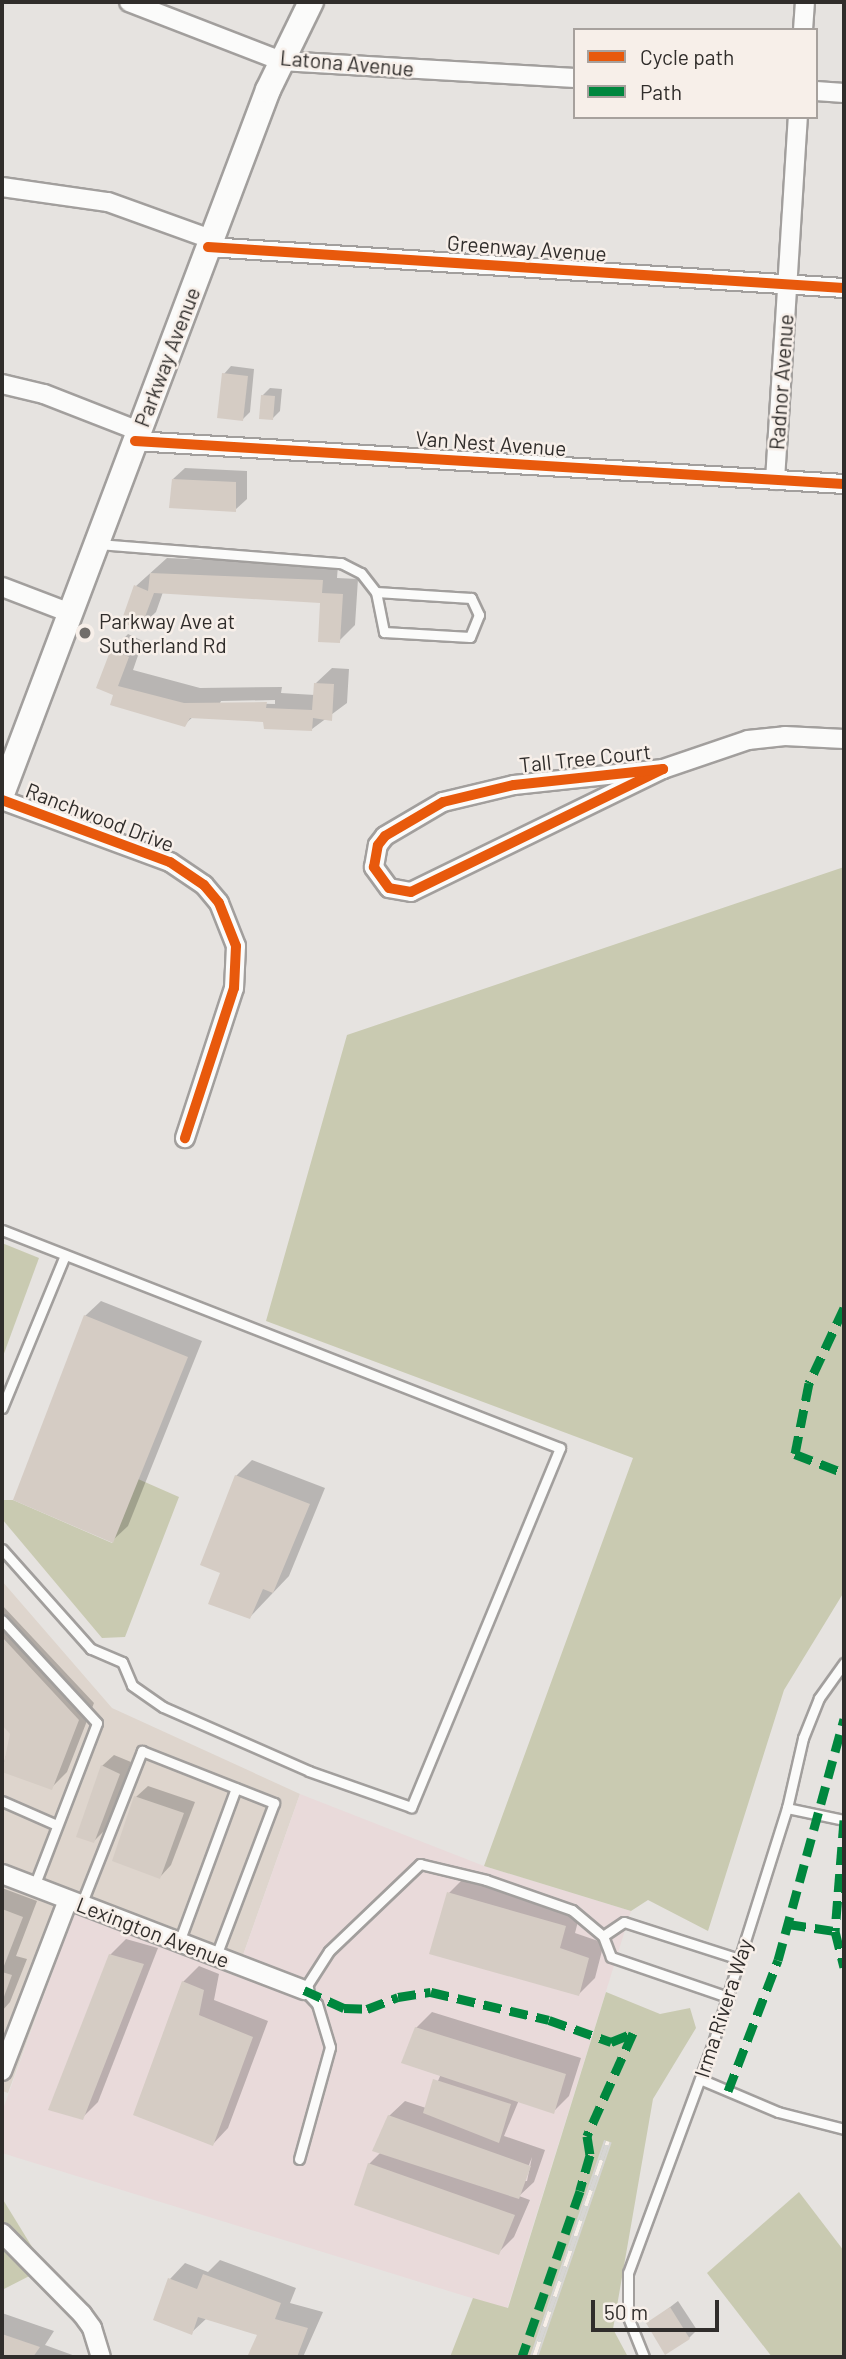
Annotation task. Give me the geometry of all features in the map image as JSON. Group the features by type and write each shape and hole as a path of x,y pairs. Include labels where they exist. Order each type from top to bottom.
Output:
{"main road":[{"name":"Parkway Avenue","path":"2,794 281,61 311,2"}],"street":[{"name":"Latona Avenue","path":"129,2 281,61 573,78"},
{"path":"803,28 804,2"},
{"path":"818,92 844,93"},
{"name":"Radnor Avenue","path":"775,480 797,119"},
{"name":"Greenway Avenue","path":"2,187 108,202 210,243 844,288"},
{"name":"Van Nest Avenue","path":"2,384 44,394 137,436 844,484"},
{"path":"2,587 70,613"},
{"name":"Tall Tree Court","path":"663,769 514,785 443,802 385,836 377,845 374,867 388,888 411,892 663,769 748,740 785,736 844,739"},
{"name":"Ranchwood Drive","path":"2,800 170,862 204,885 219,903 236,946 234,988 186,1138"},
{"name":"Lexington Avenue","path":"2,1874 304,1990"},
{"path":"2,2071 75,1902"},
{"path":"2,2233 82,2314 92,2328 101,2357"}],"lane":[{"path":"96,544 341,563 360,573 376,592 384,632 470,637 479,615 471,598 376,592"},
{"path":"2,1230 560,1448 411,1807 309,1771 163,1707 132,1685 122,1662 91,1649 2,1549"},
{"path":"2,1408 65,1255"},
{"path":"2,1620 97,1723 34,1886"},
{"name":"Irma Rivera Way","path":"644,2357 628,2317 628,2273 728,1997 787,1808 810,1719 844,1662"},
{"path":"75,1902 142,1751 274,1804 216,1956"},
{"path":"179,1942 236,1788"},
{"path":"2,1801 57,1825"},
{"path":"787,1808 844,1820"},
{"path":"299,2159 330,2047 317,2004 304,1990 329,1951 420,1864 486,1880 572,1910 603,1936 611,1957 728,1997"},
{"path":"603,1936 624,1922 739,1959"},
{"path":"700,2079 778,2112 844,2129"}],"shaded area":[{"path":"2,1581 112,1708 300,1794 242,1958 79,1899 8,2093 2,2091"},
{"path":"300,1794 484,1866 631,1911 507,2309 2,2153 2,2112 79,1898 242,1958"}],"green space":[{"path":"844,867 844,1592 784,1690 708,1931 648,1900 631,1911 484,1866 633,1458 266,1321 347,1035"},
{"path":"2,1243 39,1258 2,1359"},
{"path":"138,1479 179,1497 125,1637 102,1638 2,1519 2,1500 13,1500 112,1543"},
{"path":"606,1992 660,2014 690,2008 696,2028 653,2099 613,2329 628,2357 450,2357 473,2298 508,2308"},
{"path":"799,2192 844,2251 844,2357 772,2357 707,2273"},
{"path":"2,2198 45,2268 2,2290"}],"building":[{"path":"222,373 248,376 243,421 217,418"},
{"path":"261,395 275,396 273,420 259,419"},
{"path":"172,479 236,482 236,512 169,508"},
{"path":"150,573 323,580 322,593 343,594 340,643 318,642 320,603 154,593 140,630 121,622 134,585 148,591"},
{"path":"111,649 129,657 118,686 184,703 267,702 266,708 312,710 314,683 334,684 332,721 313,718 312,731 264,729 263,722 190,718 185,727 110,705 113,695 96,688"},
{"path":"84,1315 188,1357 113,1543 13,1500"},
{"path":"235,1475 310,1504 273,1593 263,1589 250,1619 208,1604 220,1573 200,1565"},
{"path":"2,1637 79,1720 52,1790 2,1772 10,1734 2,1725"},
{"path":"101,1765 120,1774 94,1843 76,1837"},
{"path":"134,1796 184,1813 160,1879 112,1861"},
{"path":"447,1892 566,1926 560,1948 589,1958 579,1996 429,1954"},
{"path":"2,1909 23,1917 2,1971"},
{"path":"109,1954 144,1964 83,2120 48,2110"},
{"path":"2,1972 12,1975 2,2002"},
{"path":"182,1981 204,1990 199,2015 253,2037 213,2146 133,2115"},
{"path":"415,2027 566,2074 554,2114 401,2063"},
{"path":"433,2079 511,2104 499,2143 423,2113"},
{"path":"388,2115 531,2166 519,2199 372,2151"},
{"path":"368,2163 515,2215 499,2255 354,2205"},
{"path":"203,2274 281,2303 275,2319 308,2328 297,2357 248,2355 257,2335 198,2317 192,2335 153,2320 168,2278 197,2289"},
{"path":"670,2307 690,2339 665,2355 646,2323"},
{"path":"2,2334 40,2347 33,2357 2,2357"}],"railway":[{"path":"534,2357 608,2141"}],"marked path":[{"path":"844,1308 809,1383 795,1454 844,1473"},
{"path":"728,2091 778,1960 844,1719"},
{"path":"844,1820 835,1931 844,1967"},
{"path":"788,1924 835,1931"},
{"path":"304,1990 344,2008 367,2009 398,1997 431,1992 549,2020 611,2042 633,2033 587,2136 590,2155 580,2191 522,2357"}],"cycle path":[{"path":"208,247 844,288"},
{"path":"135,441 844,484"},
{"path":"663,769 411,892 389,888 374,867 378,845 385,836 443,802 514,785 663,769"},
{"path":"2,800 170,862 204,885 219,903 236,946 234,988 185,1138"}],"place":[{"name":"Parkway Ave at Sutherland Rd","path":"85,633"}]}
